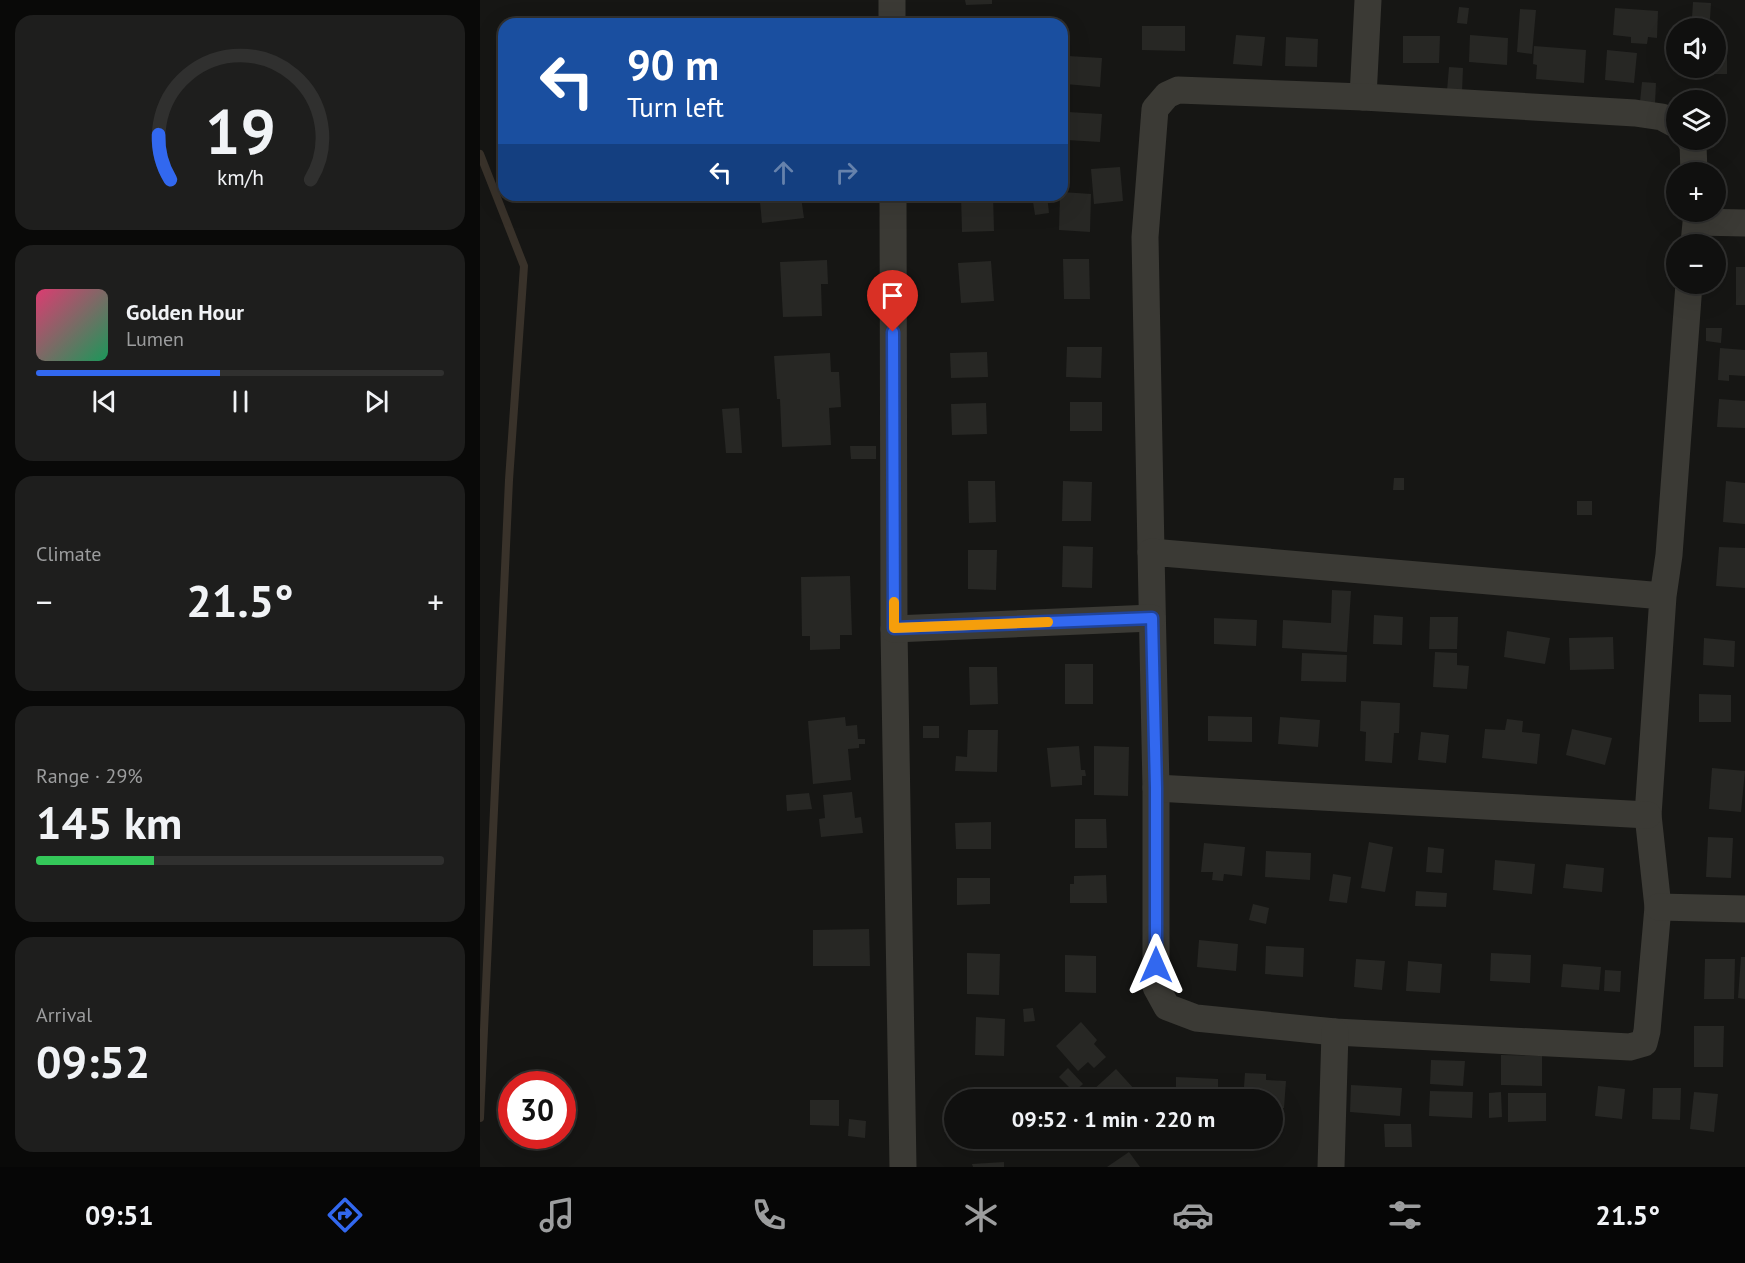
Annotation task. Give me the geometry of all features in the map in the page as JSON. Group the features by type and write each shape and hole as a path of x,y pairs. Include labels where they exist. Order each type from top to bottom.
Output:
{"street":[{"path":"892,0 892,18"},
{"path":"1364,97 1368,0"},
{"path":"1666,119 1635,113 1364,97 1178,90 1167,95 1155,109 1145,237 1156,788 1156,987 1167,1007 1196,1018 1335,1032 1630,1047 1644,1043 1658,907 1648,815 1663,596 1669,555 1688,294"},
{"path":"893,201 894,628 903,1167"},
{"path":"1696,226 1745,223"},
{"path":"1151,552 1663,596"},
{"path":"894,628 1152,618"},
{"path":"1156,788 1648,815"},
{"path":"1658,907 1745,909"},
{"path":"1331,1167 1335,1032"}],"building":[{"path":"965,0 992,0 992,4 966,5"},
{"path":"1693,2 1711,3 1710,18 1692,18"},
{"path":"1459,7 1469,8 1467,24 1457,23"},
{"path":"1615,8 1658,11 1657,38 1648,37 1647,44 1631,43 1631,37 1613,35"},
{"path":"1520,9 1536,10 1532,54 1517,52"},
{"path":"1142,26 1185,26 1185,51 1142,50"},
{"path":"1236,35 1265,37 1262,66 1233,64"},
{"path":"1470,35 1508,38 1507,65 1469,62"},
{"path":"1403,36 1440,36 1439,63 1403,63"},
{"path":"1286,37 1318,39 1317,67 1285,66"},
{"path":"1534,46 1586,50 1584,83 1536,79 1537,65 1533,64"},
{"path":"1726,46 1727,46 1726,74"},
{"path":"1607,50 1637,53 1634,83 1605,80"},
{"path":"1068,56 1102,58 1100,87 1068,84"},
{"path":"1449,67 1463,68 1462,92 1447,91"},
{"path":"1642,82 1656,83 1655,104 1640,102"},
{"path":"1068,112 1102,114 1100,142 1068,140"},
{"path":"1120,167 1123,201 1094,204 1091,169"},
{"path":"1068,192 1091,194 1090,232 1059,230 1060,201 1068,201"},
{"path":"802,201 804,218 762,223 760,202"},
{"path":"961,201 993,201 994,231 962,232"},
{"path":"1033,201 1048,201 1049,213 1035,215"},
{"path":"1063,259 1089,259 1090,299 1064,299"},
{"path":"827,260 828,284 821,284 822,316 783,317 780,262"},
{"path":"991,261 994,301 961,303 958,263"},
{"path":"1736,267 1745,267 1745,305 1736,305"},
{"path":"1706,328 1722,328 1721,343 1706,341"},
{"path":"1067,347 1102,347 1101,378 1066,377"},
{"path":"1720,348 1745,350 1745,376 1729,375 1729,381 1718,380"},
{"path":"987,352 988,377 951,378 950,353"},
{"path":"830,353 831,372 839,372 841,407 829,408 831,445 782,447 780,399 777,399 774,356"},
{"path":"1719,399 1745,401 1745,428 1717,427"},
{"path":"1070,402 1102,402 1102,431 1070,431"},
{"path":"986,403 987,434 952,435 951,404"},
{"path":"739,408 742,453 726,453 722,409"},
{"path":"850,446 876,446 876,459 851,459"},
{"path":"1394,478 1404,478 1404,490 1393,490"},
{"path":"968,481 995,481 996,522 969,523"},
{"path":"1063,481 1092,482 1091,521 1062,521"},
{"path":"1726,481 1745,483 1745,524 1723,522"},
{"path":"1577,501 1592,501 1592,515 1577,515"},
{"path":"1063,546 1093,547 1092,588 1062,587"},
{"path":"1719,547 1745,548 1745,588 1716,586"},
{"path":"968,550 997,550 996,590 968,589"},
{"path":"850,576 852,635 840,635 840,649 810,650 810,636 802,636 801,577"},
{"path":"1332,590 1351,591 1347,652 1282,648 1283,620 1331,623"},
{"path":"1374,615 1403,617 1402,645 1373,644"},
{"path":"1430,617 1458,617 1457,649 1429,649"},
{"path":"1214,618 1257,620 1256,646 1214,644"},
{"path":"1507,631 1550,638 1545,664 1504,657"},
{"path":"1613,637 1614,669 1570,670 1569,638"},
{"path":"1704,638 1735,641 1734,667 1703,665"},
{"path":"1435,652 1457,653 1457,665 1469,666 1467,689 1433,687"},
{"path":"1302,653 1347,655 1346,682 1301,681"},
{"path":"1065,664 1093,664 1093,704 1065,704"},
{"path":"969,667 997,667 998,704 970,705"},
{"path":"1699,694 1731,695 1731,722 1699,722"},
{"path":"1361,701 1400,703 1399,733 1394,733 1392,763 1365,761 1366,732 1360,731"},
{"path":"1208,716 1252,717 1252,742 1208,741"},
{"path":"845,717 846,726 857,725 858,739 865,739 865,744 859,744 859,748 848,749 851,780 813,784 808,721"},
{"path":"1280,717 1320,720 1318,747 1278,744"},
{"path":"1507,719 1523,721 1522,732 1540,734 1537,764 1482,758 1485,729 1505,730"},
{"path":"923,726 939,726 939,738 923,738"},
{"path":"1572,729 1612,738 1605,765 1566,755"},
{"path":"968,730 998,730 997,772 955,771 956,756 967,757"},
{"path":"1421,732 1449,735 1446,763 1418,760"},
{"path":"1079,746 1081,770 1085,770 1086,776 1082,776 1082,785 1051,787 1047,748"},
{"path":"1094,746 1129,747 1128,796 1094,795"},
{"path":"1712,768 1745,771 1741,812 1709,809"},
{"path":"852,792 855,818 861,817 863,833 821,837 819,819 825,818 823,795"},
{"path":"809,793 812,809 787,811 786,795"},
{"path":"1075,819 1106,819 1107,848 1075,848"},
{"path":"991,822 991,849 956,849 955,823"},
{"path":"1708,837 1733,838 1731,878 1706,877"},
{"path":"1369,842 1393,847 1385,892 1361,888"},
{"path":"1204,843 1245,847 1242,876 1224,874 1223,881 1212,880 1213,872 1201,872"},
{"path":"1428,847 1444,849 1442,873 1426,872"},
{"path":"1266,851 1311,853 1310,880 1265,877"},
{"path":"1495,860 1535,864 1532,894 1493,890"},
{"path":"1566,864 1604,868 1602,892 1563,888"},
{"path":"1333,874 1351,877 1347,903 1329,901"},
{"path":"1106,875 1107,903 1070,903 1070,884 1074,884 1074,876"},
{"path":"957,878 990,878 990,904 957,905"},
{"path":"1416,891 1447,893 1446,907 1415,906"},
{"path":"1253,904 1269,908 1266,924 1249,920"},
{"path":"869,929 870,966 813,966 813,930"},
{"path":"1199,940 1238,944 1236,971 1197,967"},
{"path":"1266,946 1304,948 1303,977 1265,974"},
{"path":"967,953 1000,954 999,995 967,994"},
{"path":"1491,953 1531,955 1530,983 1490,981"},
{"path":"1065,955 1096,956 1096,993 1065,992"},
{"path":"1741,957 1745,957 1745,999 1738,998"},
{"path":"1356,959 1385,961 1382,990 1354,987"},
{"path":"1705,959 1735,959 1734,999 1704,999"},
{"path":"1408,961 1442,964 1440,993 1406,991"},
{"path":"1563,964 1601,967 1599,990 1561,987"},
{"path":"1605,970 1621,971 1620,992 1604,991"},
{"path":"1033,1008 1035,1021 1024,1022 1023,1009"},
{"path":"976,1017 1005,1019 1004,1056 975,1055"},
{"path":"1081,1022 1097,1040 1094,1044 1106,1057 1094,1068 1088,1062 1078,1071 1056,1046"},
{"path":"1694,1026 1724,1026 1723,1067 1694,1067"},
{"path":"1501,1055 1542,1056 1542,1086 1501,1085"},
{"path":"1431,1060 1465,1061 1463,1086 1430,1084"},
{"path":"1068,1068 1083,1084 1077,1089 1071,1089 1059,1077"},
{"path":"1116,1069 1134,1089 1094,1089"},
{"path":"1245,1073 1266,1074 1266,1080 1286,1081 1284,1108 1283,1089 1244,1089"},
{"path":"1176,1077 1218,1079 1218,1089 1176,1089"},
{"path":"1351,1085 1402,1088 1400,1116 1350,1112"},
{"path":"1598,1086 1625,1089 1622,1119 1595,1116"},
{"path":"1653,1088 1681,1088 1680,1120 1652,1119"},
{"path":"1430,1091 1473,1092 1472,1118 1429,1116"},
{"path":"1501,1092 1502,1117 1489,1118 1489,1093"},
{"path":"1694,1092 1718,1094 1714,1132 1690,1129"},
{"path":"1508,1093 1546,1093 1546,1121 1508,1122"},
{"path":"810,1100 839,1100 839,1126 810,1125"},
{"path":"849,1119 866,1121 865,1138 848,1136"},
{"path":"1384,1124 1411,1124 1412,1147 1385,1147"},
{"path":"1129,1152 1140,1167 1107,1167"},
{"path":"1004,1162 1004,1167 973,1167 972,1164"}],"waterway":[{"path":"480,154 498,200"},
{"path":"480,1118 509,480 524,266 498,201"}],"slow traffic":[{"path":"894,602 894,628 1048,622"}],"route":[{"path":"893,332 894,628 1152,618 1156,788 1156,965"}]}
